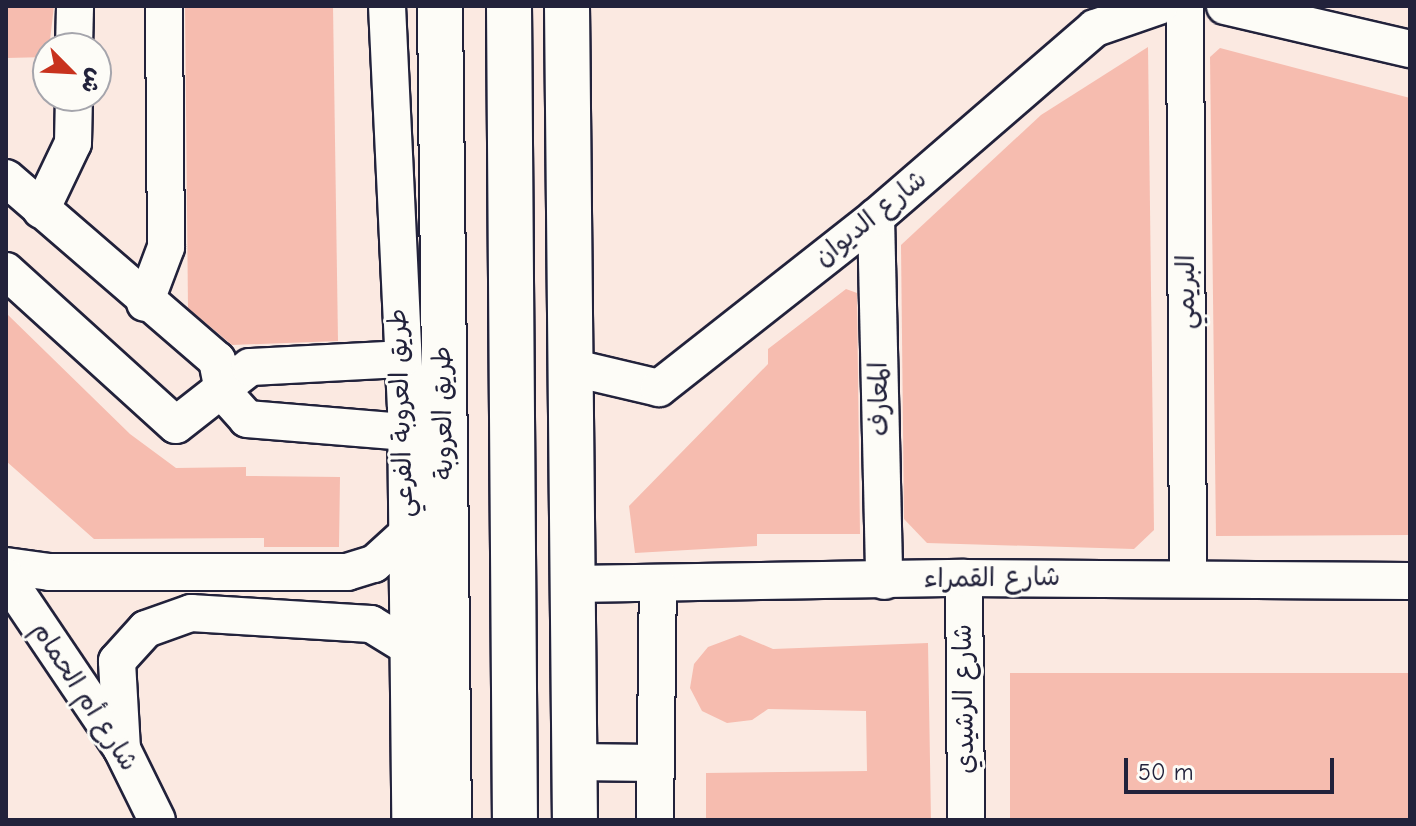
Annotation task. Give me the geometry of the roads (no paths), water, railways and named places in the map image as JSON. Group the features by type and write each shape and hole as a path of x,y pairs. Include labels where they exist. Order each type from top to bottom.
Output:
{"main road":[{"name":"طريق العروبة","path":"440,6 449,820"},
{"path":"509,6 515,820"},
{"path":"567,6 575,820"}],"street":[{"path":"74,32 75,6"},
{"path":"145,303 166,247 164,6"},
{"name":"طريق العروبة الفرعي","path":"387,6 406,432 410,820"},
{"name":"شارع الديوان","path":"570,367 659,388 876,217 1095,28 1159,6"},
{"name":"البريمي","path":"1185,6 1188,577"},
{"path":"1225,6 1410,49"},
{"path":"41,210 73,143 74,112"},
{"path":"6,178 145,303 217,360 223,392 247,419 406,432"},
{"name":"المعارف","path":"876,217 884,581"},
{"path":"6,271 176,425 223,392 250,367 402,359"},
{"path":"6,566 50,572 347,572 374,564 406,535"},
{"name":"شارع أم الحمام","path":"6,577 122,749 157,820"},
{"name":"شارع القمراء","path":"573,584 1188,577 1410,581"},
{"name":"شارع الرشيدي","path":"964,578 966,820"},
{"path":"655,820 658,585"},
{"path":"122,749 117,661 146,629 168,621 191,613 371,624 407,646"},
{"path":"575,762 654,763"}]}
